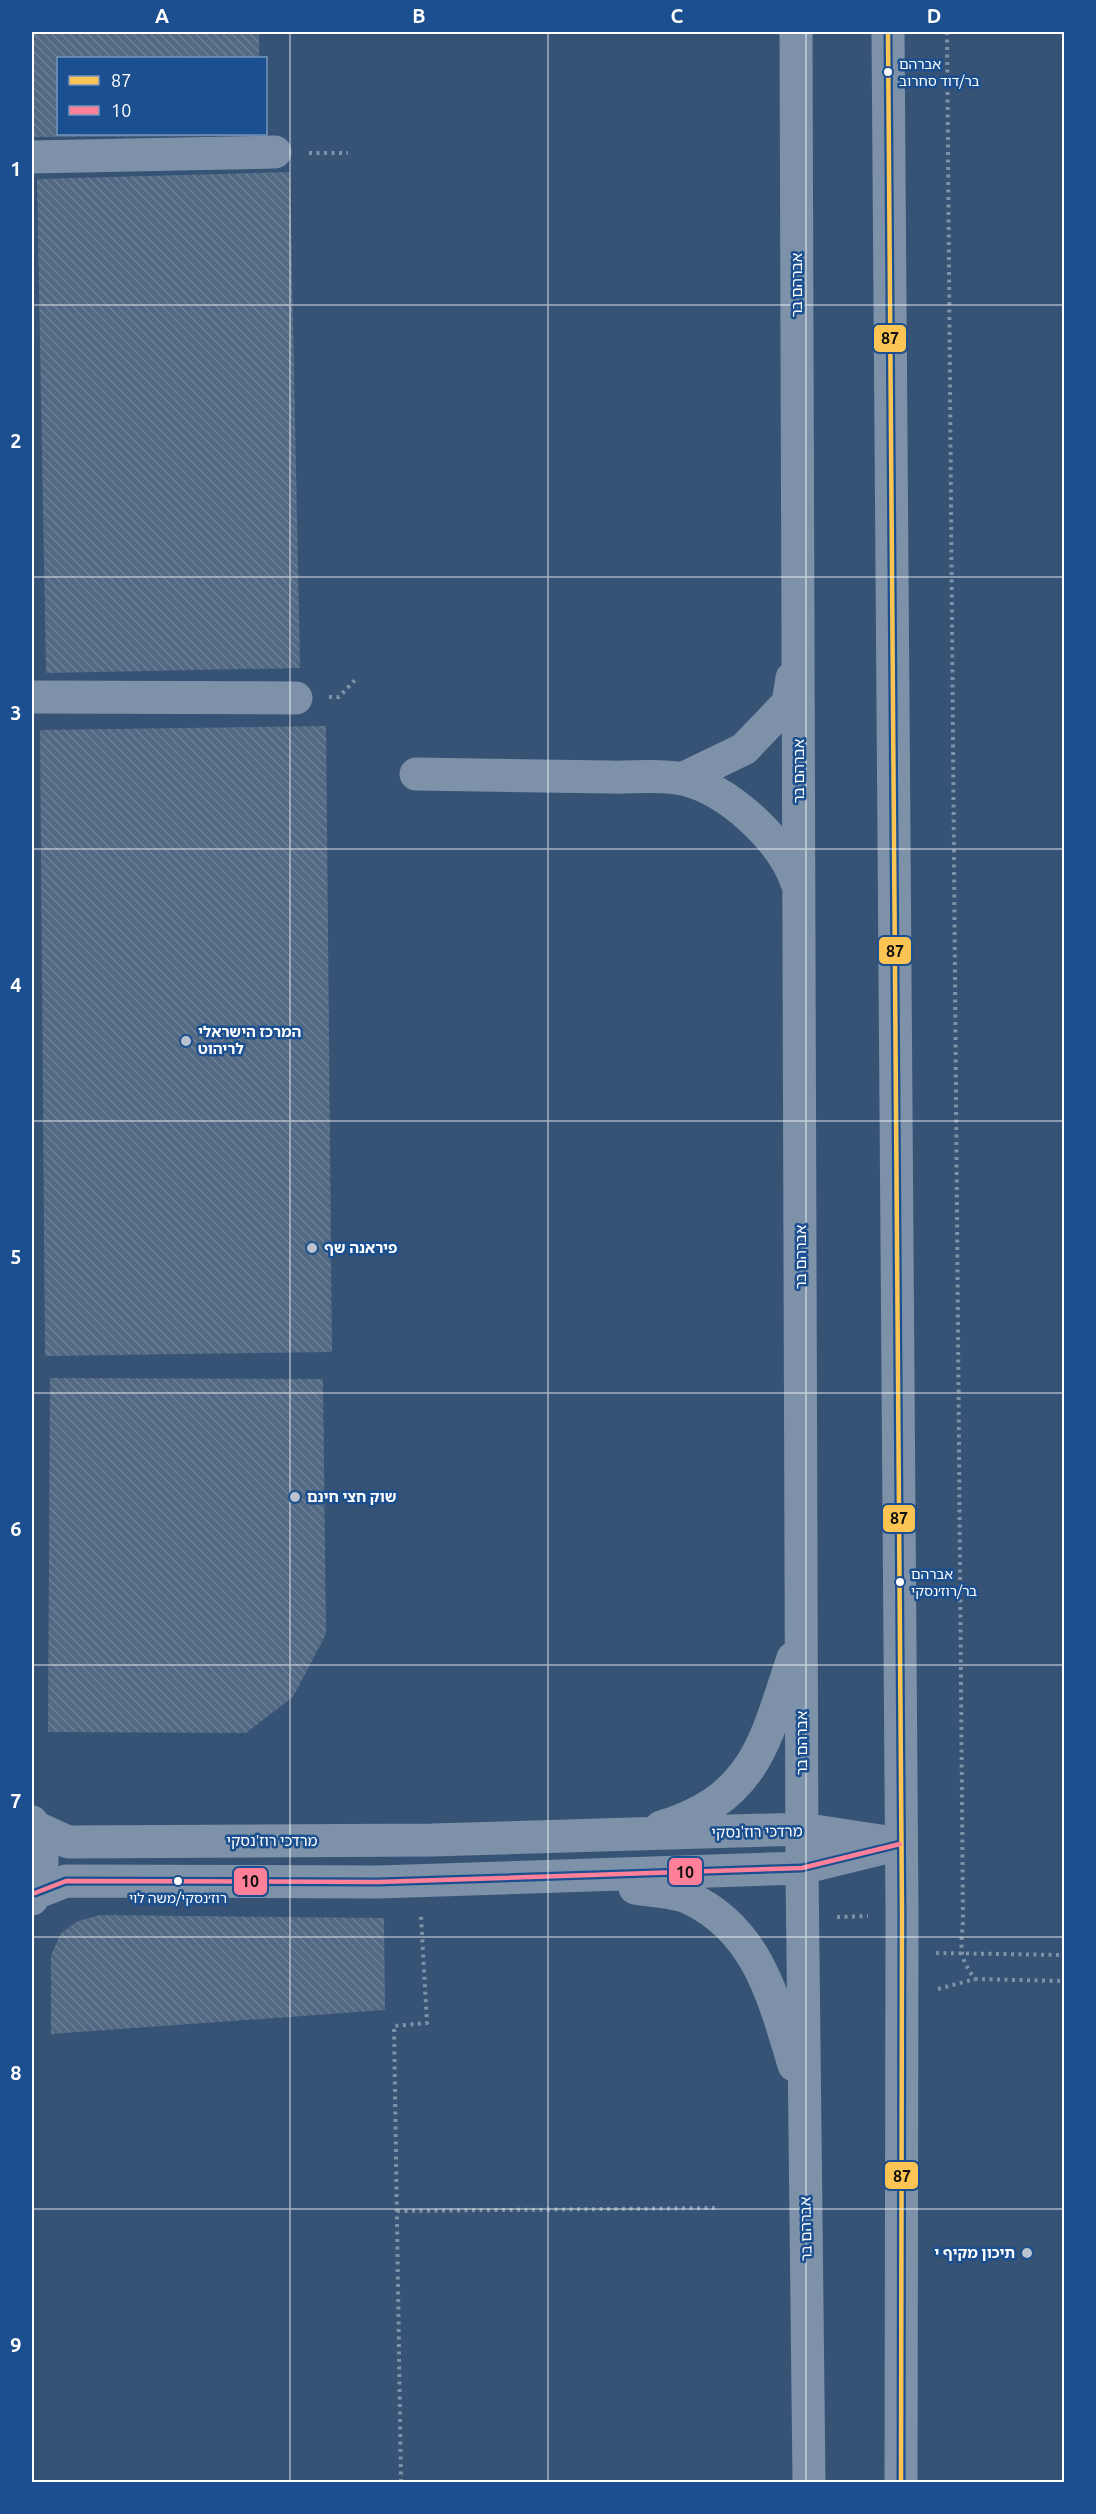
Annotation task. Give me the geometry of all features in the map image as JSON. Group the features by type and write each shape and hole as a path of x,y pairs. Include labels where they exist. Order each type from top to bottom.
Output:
{"street":[{"name":"אברהם בר","path":"796,32 802,1869 809,2482"},
{"path":"888,32 901,1953 901,2482"},
{"path":"32,157 275,152"},
{"path":"682,779 744,749 768,726 788,703 798,647"},
{"path":"32,697 296,698"},
{"path":"416,774 682,779 725,797 747,814 772,839 792,867 800,890"},
{"path":"627,1836 683,1820 715,1803 744,1778 764,1744 802,1631"},
{"path":"33,1824 41,1848 42,1871 33,1896"},
{"name":"מרדכי רוז'נסקי","path":"33,1824 68,1842 627,1836 802,1829 900,1844"},
{"path":"33,1896 66,1881 419,1881 802,1869 900,1844"},
{"path":"568,1876 688,1898 727,1921 769,1982 805,2100"}],"path":[{"path":"947,32 963,1920 961,1954 963,1964 975,1979"},
{"path":"401,2482 394,2026 427,2023 419,1881"},
{"path":"901,1953 1065,1955"},
{"path":"937,1989 975,1979 1065,1981"},
{"path":"397,2211 716,2208"}],"building":[{"path":"32,32 259,32 259,57 57,57 57,135 259,136 32,137"},
{"path":"290,172 300,668 46,673 37,179"},
{"name":"המרכז הישראלי לריהוט","path":"326,726 332,1352 45,1356 40,730"},
{"path":"50,1378 323,1379 326,1634 293,1697 246,1733 48,1732"},
{"path":"100,1915 384,1918 385,2010 51,2034 51,1955 61,1933 78,1921"}],"transit line":[{"name":"87","path":"888,32 902,1915 901,2482"},
{"name":"10","path":"35,1893 66,1881 378,1882 802,1868 900,1844"}],"place":[{"name":"אברהם בר/דוד סחרוב","path":"888,72"},
{"name":"המרכז הישראלי לריהוט","path":"186,1041"},
{"name":"פיראנה שף","path":"312,1248"},
{"name":"שוק חצי חינם","path":"295,1497"},
{"name":"אברהם בר/רוז׳נסקי","path":"900,1582"},
{"name":"רוז׳נסקי/משה לוי","path":"178,1881"},
{"name":"תיכון מקיף י","path":"1027,2253"}]}
